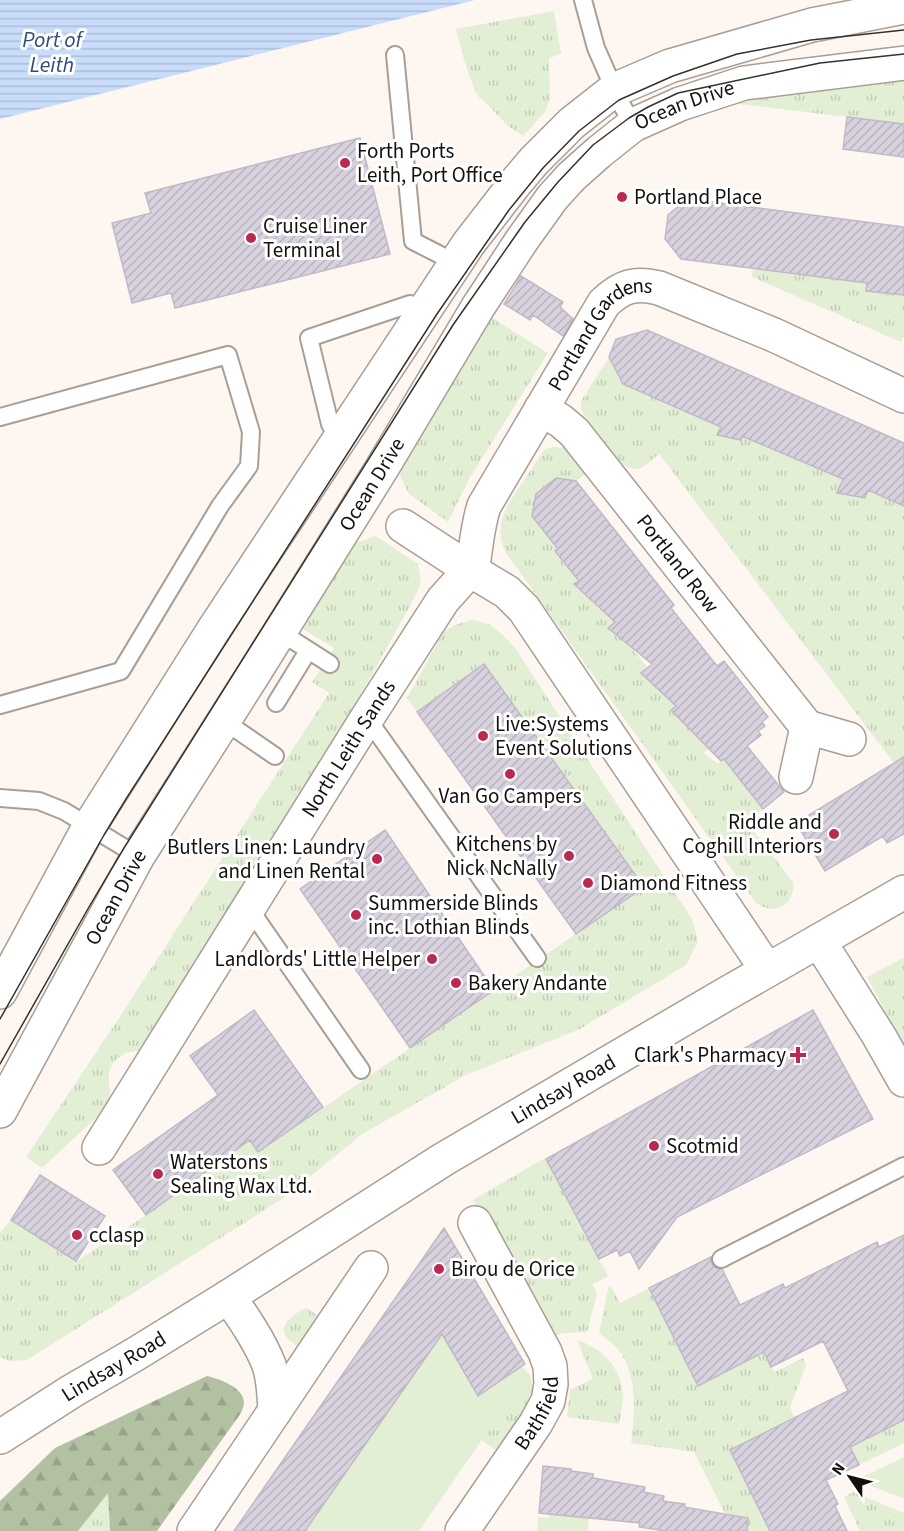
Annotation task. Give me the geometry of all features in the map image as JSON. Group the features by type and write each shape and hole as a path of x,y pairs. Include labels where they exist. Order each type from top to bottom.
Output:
{"street":[{"name":"Ocean Drive","path":"0,992 89,826 214,629 469,243 534,161 572,123 614,90 670,66 812,25 904,7"},
{"name":"Ocean Drive","path":"0,1112 138,856 382,468 478,307 552,198 571,177 633,125 680,104 744,82 904,63"},
{"name":"Portland Gardens","path":"472,571 484,506 604,303 620,290 639,284 659,288 774,335 811,344 904,396"},
{"name":"Portland Row","path":"541,409 574,432 722,605 807,726"},
{"path":"403,526 507,592 520,604 767,970"},
{"name":"North Leith Sands","path":"99,1148 443,600 461,579 472,571"},
{"path":"796,777 807,726 849,739"},
{"name":"Lindsay Road","path":"0,1437 228,1297 444,1160 904,892"},
{"path":"819,941 904,1080"},
{"name":"Bathfield","path":"462,1531 536,1423 548,1401 551,1383 550,1366 545,1352 474,1223"},
{"path":"194,1531 371,1268"},
{"path":"228,1297 237,1308 269,1364 273,1379 275,1411"}],"lane":[{"path":"584,2 596,48 614,90 633,125"},
{"path":"395,55 414,241 456,263"},
{"path":"339,440 330,424 309,338 411,304 426,307"},
{"path":"0,417 228,355 251,432 249,466 220,506 121,671 0,705"},
{"path":"280,632 330,664"},
{"path":"276,703 308,651"},
{"path":"367,718 537,958"},
{"path":"224,721 276,756"},
{"path":"0,798 39,801 64,812 138,856"},
{"path":"249,908 361,1070"},
{"path":"722,1259 904,1166"}],"green space":[{"path":"554,11 561,54 549,58 550,99 545,112 523,136 508,126 475,92 456,29"},
{"path":"904,56 904,124 731,103"},
{"path":"753,268 867,283 867,291 904,295 904,335 901,342 752,277"},
{"path":"488,315 548,353 470,477 448,522 409,494 400,476 405,448"},
{"path":"609,357 623,384 721,427 717,435 741,440 742,436 843,479 837,493 865,498 868,490 904,506 904,756 894,763 659,454 638,469 622,464 584,415 581,410 581,401"},
{"path":"552,447 567,448 588,472 576,481 555,478 536,494 532,516 579,581 575,584 591,597 602,611 605,609 616,622 609,628 627,642 647,667 641,673 657,688 661,685 713,745 704,753 718,764 724,759 763,809 747,823 793,882 791,897 783,906 771,909 756,903 506,553 502,544 502,518 544,450"},
{"path":"376,536 418,564 421,583 411,604 361,694 142,1051 126,1053 113,1063 109,1073 112,1103 42,1168 26,1157 119,1018 329,693 312,682 334,648 303,629 355,543"},
{"path":"473,620 489,624 515,648 692,919 698,941 686,965 580,1029 466,1075 364,1133 282,1199 27,1360 10,1361 0,1357 0,1232 11,1220 77,1261 250,1141 259,1152 644,887 484,664 417,712 407,698 444,631"},
{"path":"903,958 904,961 904,1046 867,977"},
{"path":"545,1158 608,1276 592,1284 597,1294 587,1332 563,1333 545,1339 473,1200"},
{"path":"611,1286 620,1303 649,1288 698,1385 747,1361 760,1345 774,1372 803,1358 806,1365 790,1408 795,1418 730,1450 770,1531 734,1531 694,1452 631,1443 634,1406 629,1369 617,1348 599,1333 608,1288"},
{"path":"306,1308 320,1318 299,1347 286,1336 284,1326 292,1316"},
{"path":"441,1328 446,1341 478,1396 521,1366 528,1373 419,1531 305,1531 433,1346"},
{"path":"577,1340 604,1355 616,1370 623,1401 619,1424 567,1417 570,1390 593,1378"},
{"path":"528,1373 531,1378 534,1400 503,1455 481,1440"},
{"path":"207,1376 224,1382 240,1392 244,1403 241,1413 157,1531 110,1531 108,1493 78,1531 0,1531 0,1501 55,1448"},
{"path":"904,1420 904,1443 859,1465 845,1436"},
{"path":"904,1457 904,1499 856,1480"},
{"path":"108,1492 110,1531 78,1531"},
{"path":"853,1492 904,1513 904,1531 860,1531 844,1497"},
{"path":"589,1511 588,1531 537,1531 538,1517 549,1518 550,1512"}],"water":[{"name":"Port of Leith","path":"0,0 475,0 0,119"}],"building":[{"path":"847,117 904,124 904,157 843,149"},
{"name":"Cruise Liner Terminal","path":"360,138 390,254 175,308 171,293 132,303 112,223 151,213 145,193"},
{"path":"688,199 904,227 904,295 866,291 867,283 681,259 665,239 668,215"},
{"path":"521,276 563,302 560,307 573,319 563,336 533,315 530,320 504,304"},
{"path":"647,330 904,443 904,506 868,490 865,498 837,493 843,479 742,436 741,440 717,435 721,427 623,384 609,357 616,339"},
{"path":"556,478 576,481 674,605 671,608 717,666 724,661 768,717 762,722 765,726 758,731 761,735 747,746 784,792 763,809 724,759 721,761 671,710 676,706 641,673 652,664 608,628 615,622 574,584 579,581 555,551 558,549 532,516 536,494"},
{"path":"484,664 644,887 576,934 417,712"},
{"path":"904,757 904,834 887,843 883,836 825,871 796,823"},
{"path":"385,830 494,990 410,1048 300,889"},
{"path":"254,1010 323,1107 258,1152 250,1140 146,1215 113,1170 218,1095 190,1056"},
{"path":"813,1010 873,1119 677,1217 639,1269 630,1251 620,1256 617,1250 599,1259 546,1159"},
{"path":"40,1175 105,1216 76,1261 11,1220"},
{"path":"444,1228 525,1364 478,1396 442,1334 305,1531 234,1531"},
{"path":"904,1235 904,1420 850,1447 859,1465 826,1480 838,1504 835,1506 847,1531 770,1531 730,1450 848,1391 823,1341 771,1367 764,1352 698,1386 649,1288 711,1257 712,1264 722,1269 740,1305 783,1284 785,1288 877,1242 879,1247"},
{"path":"543,1466 571,1469 571,1471 593,1474 593,1478 645,1487 644,1492 664,1496 663,1501 685,1504 684,1507 748,1518 747,1531 666,1531 639,1527 640,1523 539,1513"}],"tram line":[{"path":"0,1019 126,799 437,314 509,210 543,168 579,131 619,100 673,76 737,54 811,40 904,30"},
{"path":"0,1064 124,848 453,325 525,222 558,182 593,145 629,118 678,93 820,63 904,54"}],"place":[{"name":"Forth Ports Leith, Port Office","path":"345,163"},
{"name":"Portland Place","path":"622,197"},
{"name":"Cruise Liner Terminal","path":"251,238"},
{"name":"Live:Systems Event Solutions","path":"483,736"},
{"name":"Van Go Campers","path":"510,774"},
{"name":"Riddle and Coghill Interiors","path":"834,834"},
{"name":"Kitchens by Nick NcNally","path":"569,856"},
{"name":"Butlers Linen: Laundry and Linen Rental","path":"377,859"},
{"name":"Diamond Fitness","path":"588,883"},
{"name":"Summerside Blinds inc. Lothian Blinds","path":"356,915"},
{"name":"Landlords' Little Helper","path":"432,959"},
{"name":"Bakery Andante","path":"456,983"},
{"name":"Clark's Pharmacy","path":"798,1055"},
{"name":"Scotmid","path":"654,1146"},
{"name":"Waterstons Sealing Wax Ltd.","path":"158,1174"},
{"name":"cclasp","path":"77,1235"},
{"name":"Birou de Orice","path":"439,1269"}]}
